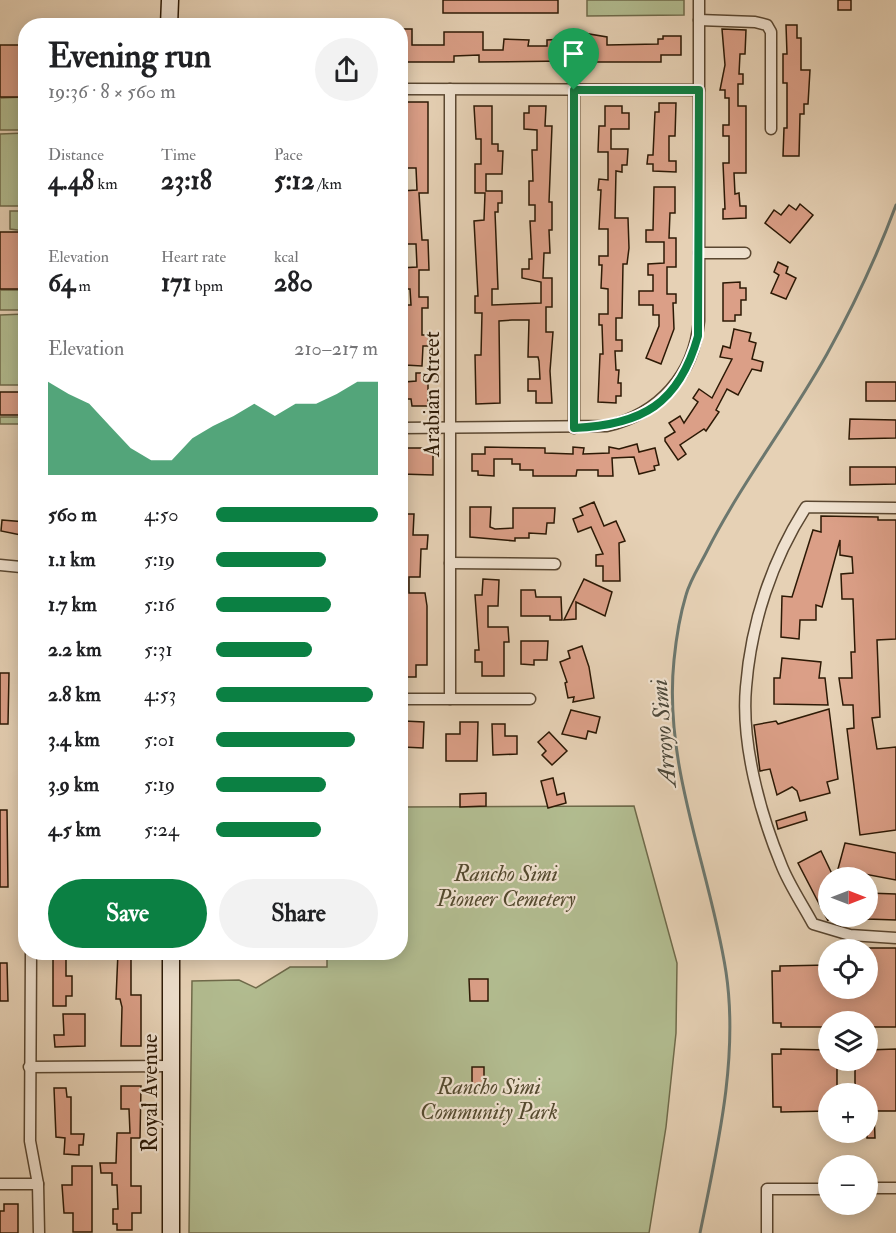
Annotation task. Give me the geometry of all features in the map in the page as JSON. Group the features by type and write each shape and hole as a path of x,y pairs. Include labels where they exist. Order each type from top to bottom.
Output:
{"main road":[{"path":"170,0 170,18"},
{"name":"Royal Avenue","path":"171,960 171,1233"}],"street":[{"path":"408,428 574,428 623,423 663,400 691,359 698,336 699,0"},
{"path":"699,20 755,22 768,25 771,32 771,129"},
{"path":"408,89 699,90"},
{"name":"Arabian Street","path":"450,89 450,699"},
{"path":"574,90 574,428"},
{"path":"699,253 745,253"},
{"path":"896,508 806,507 785,541 762,600 746,687 749,754 763,809 781,866 813,924 850,935 896,938"},
{"path":"450,563 555,564"},
{"path":"0,565 18,567"},
{"path":"408,699 530,699"},
{"path":"31,960 30,1141 38,1184 39,1233"},
{"path":"29,1067 171,1066"},
{"path":"0,1184 38,1184"},
{"path":"878,1188 896,1188"},
{"path":"767,1233 767,1189 818,1189"}],"green space":[{"path":"587,0 684,0 684,15 587,16"},
{"path":"18,97 18,130 0,130 0,98"},
{"path":"18,133 18,206 0,206 0,134"},
{"path":"10,211 18,211 18,230 10,229"},
{"path":"0,290 18,290 18,310 0,310"},
{"path":"18,314 18,385 0,385 0,315"},
{"path":"0,417 18,417 18,424 0,424"},
{"name":"Rancho Simi Community Park","path":"634,806 677,963 676,1033 666,1127 649,1233 189,1233 192,981 239,980 256,988 290,967 327,967 327,960 408,960 408,807"}],"building":[{"path":"443,0 558,0 558,13 443,13"},
{"path":"838,0 851,0 851,10 838,10"},
{"path":"786,25 797,25 797,38 801,38 801,70 810,70 808,104 804,104 804,114 800,114 799,156 783,156 784,128 787,128 787,83 783,83 783,54 787,54"},
{"path":"408,29 412,29 412,45 444,45 444,32 483,32 483,50 503,50 504,39 529,40 528,46 547,46 547,40 583,38 583,33 607,37 607,45 658,44 658,39 663,39 663,36 681,36 681,55 661,55 661,62 594,62 594,53 566,53 566,61 479,62 479,55 454,56 454,62 408,62"},
{"path":"722,29 746,30 745,54 740,54 739,74 743,74 743,84 738,84 738,106 746,106 746,173 734,173 735,194 739,193 740,206 746,206 746,218 723,219 723,209 725,209 723,163 729,163 729,136 723,136 723,125 729,125 729,98 725,98 725,90 720,90 725,65"},
{"path":"0,45 18,45 18,97 0,97"},
{"path":"408,102 428,102 428,193 419,193 422,240 428,240 429,270 419,270 419,297 428,297 428,308 422,308 422,335 429,335 428,346 423,346 422,366 408,365 408,305 411,305 408,268 417,267 416,244 408,244 408,191 417,190 416,168 408,168"},
{"path":"659,103 676,103 675,136 669,136 669,161 676,161 676,172 653,171 653,164 647,164 648,155 653,155 655,112 659,112"},
{"path":"474,106 492,106 492,144 498,144 498,151 503,151 502,174 486,174 486,191 502,191 502,203 498,203 498,212 495,212 498,289 492,289 492,305 541,303 541,282 522,278 522,269 529,269 529,259 532,259 530,221 535,221 535,205 529,205 529,181 533,181 532,150 537,150 537,130 524,129 524,113 529,113 529,106 546,106 545,126 552,126 549,202 552,202 552,230 549,230 550,253 544,253 543,278 552,278 552,307 546,307 546,332 553,332 550,371 552,403 536,403 536,391 528,391 528,379 540,379 539,361 538,357 528,357 529,320 512,320 499,321 500,403 476,404 475,355 481,355 482,313 475,313 475,296 478,296 474,221 484,220 485,193 475,193 475,164 481,164 481,139 476,139"},
{"path":"605,106 622,106 622,113 629,113 629,129 611,129 611,149 628,149 627,165 622,165 622,172 616,171 615,218 628,218 629,248 627,264 623,264 622,318 616,318 616,340 622,340 622,351 615,351 616,370 619,370 618,383 621,383 621,396 616,396 616,403 598,402 600,354 603,354 602,325 599,325 599,314 608,314 608,289 601,288 602,265 599,265 599,256 608,256 608,229 599,229 601,190 598,190 599,179 608,180 608,152 598,152 599,126 605,126"},
{"path":"654,187 675,187 675,213 670,213 669,238 676,238 676,267 667,267 667,294 676,294 676,303 673,303 674,329 661,364 646,358 659,326 659,315 653,315 653,305 639,305 639,291 653,291 653,275 648,275 648,264 664,263 664,242 646,242 646,230 653,230"},
{"path":"800,204 813,215 790,243 765,223 774,210 781,215 789,205 796,210"},
{"path":"0,232 18,232 18,289 0,289"},
{"path":"778,262 788,267 786,273 796,278 786,299 771,293 779,275 774,272"},
{"path":"740,282 740,288 746,288 746,300 741,300 741,315 735,315 735,321 723,321 723,283"},
{"path":"734,329 751,333 749,341 756,343 752,359 763,362 761,371 752,369 738,395 727,389 716,410 719,412 706,431 704,429 680,445 686,454 678,460 665,441 665,438 675,432 669,423 680,416 684,423 698,402 693,398 699,389 712,398 732,359 720,357 723,346 730,348"},
{"path":"416,373 428,373 428,406 412,406 411,399 408,399 408,382 416,381"},
{"path":"866,382 896,382 896,401 866,401"},
{"path":"0,392 18,392 18,415 0,415"},
{"path":"850,419 896,420 896,438 849,439"},
{"path":"637,444 639,452 655,448 659,465 654,466 655,470 639,474 634,457 612,458 613,476 598,476 598,470 577,470 576,476 533,476 533,470 520,470 520,464 512,464 512,459 494,459 494,476 478,475 478,471 472,471 472,454 485,454 485,447 545,448 545,453 573,454 573,447 584,448 583,454 609,453 609,447 619,449"},
{"path":"408,448 433,448 433,475 408,474"},
{"path":"850,467 896,467 896,484 850,485"},
{"path":"594,502 604,526 616,521 625,541 619,543 620,581 603,581 603,566 596,566 596,555 603,554 591,527 578,532 573,519 583,515 580,508"},
{"path":"470,507 491,507 490,527 495,529 513,528 513,508 555,508 554,523 547,523 546,534 529,533 529,538 515,538 515,541 470,537"},
{"path":"408,514 414,514 413,535 428,535 427,549 421,549 420,577 409,577 409,593 425,593 427,606 427,665 416,665 416,677 408,677"},
{"path":"821,516 878,517 878,520 896,520 896,639 877,640 880,717 872,718 877,749 896,747 896,830 860,835 847,729 854,728 853,705 843,705 839,678 852,678 851,652 855,652 853,599 842,599 841,574 853,573 852,557 840,555 840,540 822,607 816,605 816,620 800,620 799,639 781,637 782,596 792,597 813,530 821,532"},
{"path":"2,520 18,521 18,534 1,531"},
{"path":"483,579 499,580 498,606 488,606 488,627 508,627 509,642 504,642 504,676 482,676 482,662 475,662 475,650 479,650 475,595 482,595"},
{"path":"584,579 612,592 605,616 576,602 576,619 564,620"},
{"path":"521,590 535,590 536,597 561,597 562,620 550,620 550,616 521,616"},
{"path":"521,641 548,641 547,660 534,660 534,665 521,664"},
{"path":"582,646 589,667 594,698 573,702 574,697 568,698 565,683 567,682 560,662 570,658 568,651"},
{"path":"782,658 821,662 819,678 825,678 828,705 774,704 774,678 780,678"},
{"path":"0,673 9,673 8,724 0,724"},
{"path":"829,709 838,779 827,782 830,793 800,801 797,791 792,787 777,795 770,769 760,771 754,725 776,721 778,724"},
{"path":"571,710 600,717 596,733 588,731 586,739 562,734"},
{"path":"408,721 424,722 423,748 408,747"},
{"path":"460,722 478,722 477,761 446,761 446,734 460,734"},
{"path":"492,724 505,724 505,736 517,736 517,754 493,755"},
{"path":"549,732 567,751 552,765 542,755 546,751 538,742"},
{"path":"553,778 557,795 564,793 566,803 548,808 541,781"},
{"path":"486,793 486,806 460,807 460,794"},
{"path":"0,810 7,810 8,887 0,887"},
{"path":"805,812 807,820 778,829 776,821"},
{"path":"845,843 896,853 896,880 878,877 878,867 839,867"},
{"path":"821,851 829,867 818,867 818,902 798,863"},
{"path":"878,893 896,894 896,920 878,919"},
{"path":"878,948 896,948 896,1027 878,1027 878,1011 818,1011 818,1027 781,1027 781,1023 773,1023 772,971 780,971 780,966 818,965 818,999 878,999"},
{"path":"53,960 66,960 66,976 72,976 72,996 66,996 66,1006 53,1006"},
{"path":"118,960 131,960 131,995 141,995 141,1046 121,1046 122,1007 120,999 116,999"},
{"path":"0,963 7,963 8,1001 0,1001"},
{"path":"469,979 488,979 488,1001 470,1001"},
{"path":"63,1014 85,1014 85,1046 55,1047 54,1035 64,1035"},
{"path":"781,1049 818,1050 818,1071 837,1071 837,1083 818,1083 818,1111 781,1112 781,1107 773,1107 772,1054 781,1054"},
{"path":"896,1049 896,1111 878,1111 878,1083 855,1083 855,1071 878,1071 878,1050"},
{"path":"472,1067 484,1067 484,1087 472,1088"},
{"path":"121,1086 141,1086 140,1138 131,1138 131,1186 141,1186 141,1213 132,1213 132,1230 117,1230 117,1224 113,1224 113,1209 118,1209 117,1185 112,1185 112,1173 101,1173 100,1163 116,1163 117,1133 130,1133 129,1109 121,1109"},
{"path":"54,1088 66,1088 67,1097 71,1097 71,1134 84,1134 83,1145 79,1145 79,1155 64,1154 65,1138 56,1137"},
{"path":"72,1166 92,1166 92,1232 73,1232 73,1213 64,1213 62,1185 72,1185"},
{"path":"4,1204 18,1204 18,1233 0,1233 0,1211 4,1211"}],"waterway":[{"name":"Arroyo Simi","path":"700,1233 724,1103 730,1037 729,1004 719,933 681,778 675,739 672,700 674,660 680,619 690,584 721,526 837,336 873,262 896,205"}],"route":[{"path":"574,90 699,90 699,321 698,336 691,359 663,400 623,423 574,428 574,90"}],"park label":[{"name":"Rancho Simi Pioneer Cemetery","path":"506,886"}]}
